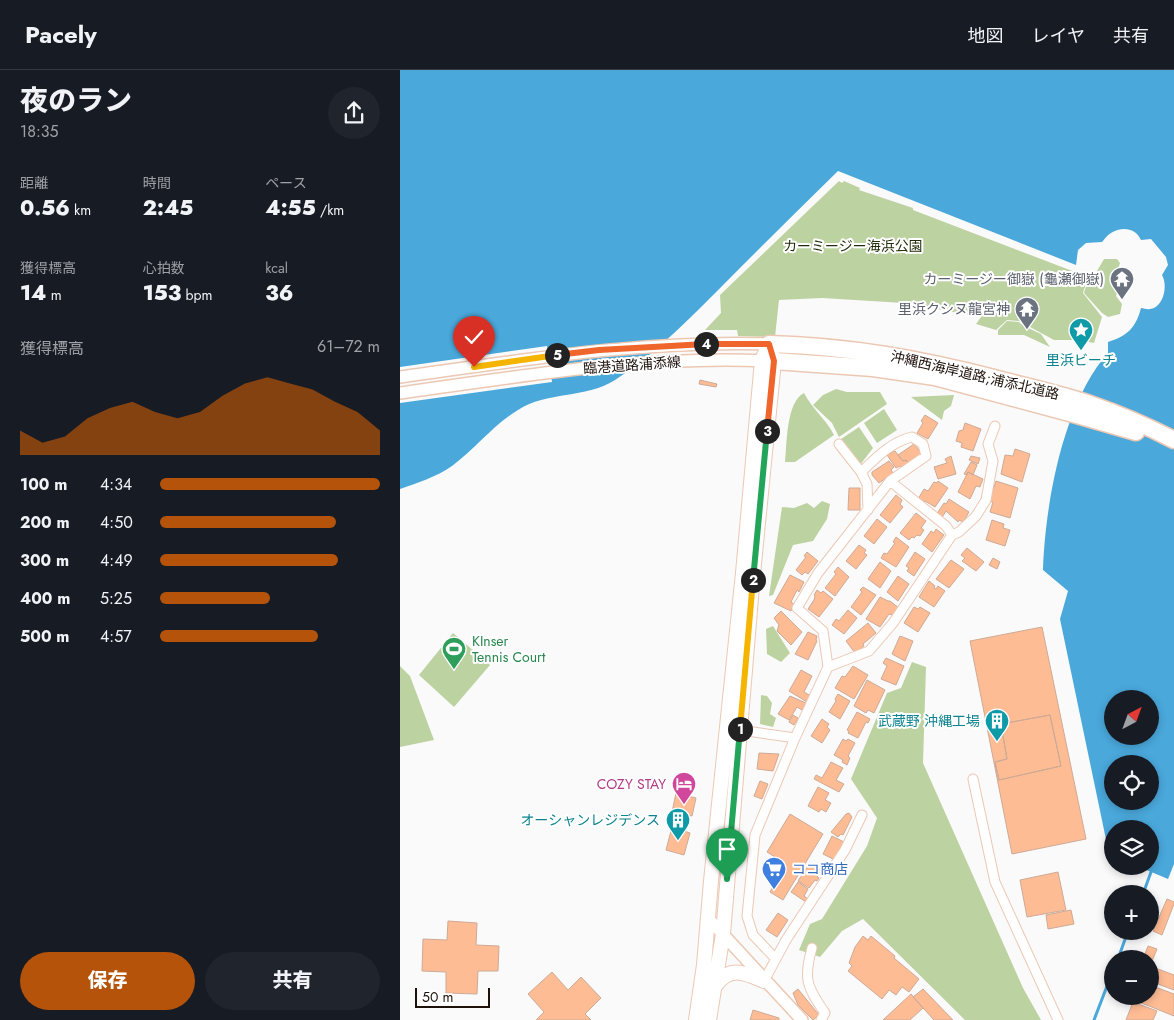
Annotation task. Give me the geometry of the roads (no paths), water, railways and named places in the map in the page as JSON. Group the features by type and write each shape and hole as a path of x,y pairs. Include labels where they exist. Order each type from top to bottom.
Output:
{"highway":[{"name":"沖縄西海岸道路;浦添北道路","path":"769,344 814,345 906,357 1039,397 1106,423 1174,446"},
{"name":"沖縄西海岸道路;浦添北道路","path":"768,360 904,372 1104,409 1144,425 1174,440"}],"main road":[{"path":"709,1020 723,934 769,344"},
{"path":"696,1020 704,965 743,573 768,360"},
{"path":"715,986 726,975 739,972 764,981"}],"street":[{"name":"臨港道路浦添線","path":"400,377 599,350 664,345 769,344"},
{"name":"臨港道路浦添線","path":"400,393 551,372 649,362 768,360"},
{"path":"828,667 869,651 893,623 952,535 960,532 976,516 986,500 993,461 988,444 995,426"},
{"path":"776,959 752,935 747,916 754,835 795,738 828,667 823,631 797,608 818,574 890,481 926,456 923,444 912,437 901,440 884,451 862,472"},
{"path":"839,444 862,472 868,484 868,510"},
{"path":"890,481 946,526 952,535"},
{"path":"740,730 795,738"},
{"path":"973,778 995,882 1058,1020"},
{"path":"764,981 786,940 845,850 862,814"},
{"path":"708,918 764,981 802,1020"},
{"path":"812,948 808,961 808,986 825,1012 821,1020"}],"water":[{"path":"400,70 1174,70 1174,864 1168,879 1158,875 1159,820 1104,820 1104,830 1060,619 1068,591 1043,570 1048,516 1059,456 1079,399 1092,374 1108,353 1108,342 1126,334 1134,326 1141,308 1149,309 1155,307 1164,295 1165,284 1162,275 1168,265 1166,257 1151,239 1141,240 1136,233 1128,229 1120,229 1108,235 1102,242 1086,243 1078,250 1076,265 838,171 690,318 630,370 603,386 529,404 500,423 452,466 420,482 400,489"}],"waterway":[{"path":"1146,885 1150,875"},
{"path":"1121,950 1125,940"},
{"path":"1094,1020 1104,994"}],"place":[{"name":"カーミージー御嶽 (龜瀬御嶽)","path":"1122,300"},
{"name":"里浜クシヌ龍宮神","path":"1027,330"},
{"name":"里浜ビーチ","path":"1081,351"},
{"name":"KInser Tennis Court","path":"454,670"},
{"name":"武蔵野 沖縄工場","path":"997,742"},
{"name":"COZY STAY","path":"684,805"},
{"name":"オーシャンレジデンス","path":"678,841"},
{"name":"ココ商店","path":"774,890"}],"park label":[{"name":"カーミージー海浜公園","path":"853,246"}]}
